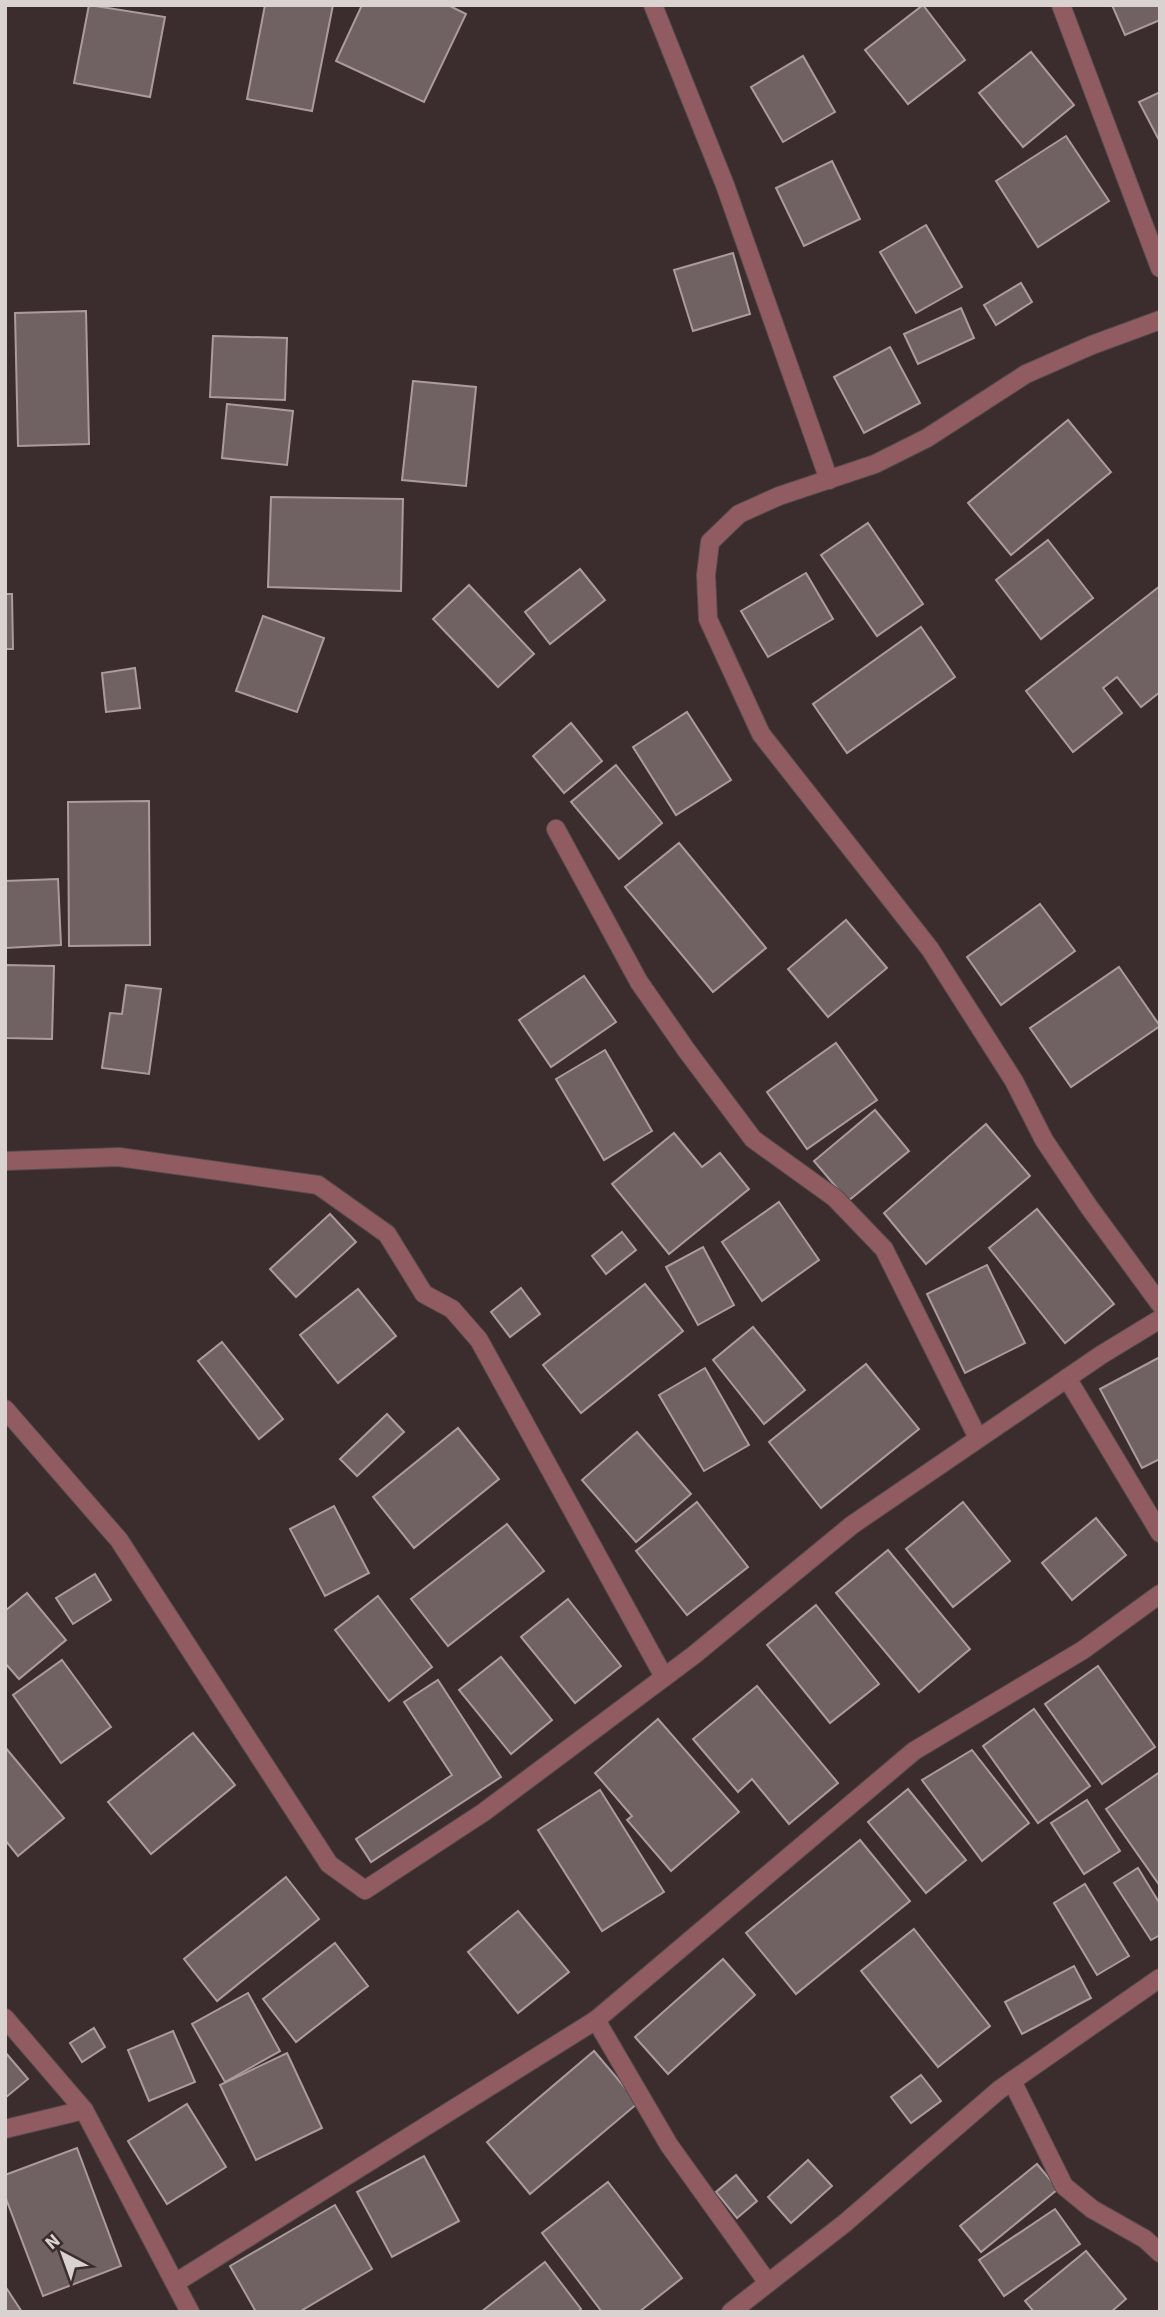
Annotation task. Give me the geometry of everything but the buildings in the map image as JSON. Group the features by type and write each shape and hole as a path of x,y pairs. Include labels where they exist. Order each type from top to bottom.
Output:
{"street":[{"path":"653,5 726,184 829,480"},
{"path":"1061,5 1160,268"},
{"path":"1160,320 1092,345 1026,374 927,438 875,464 779,496 740,514 710,542 706,575 708,620 761,734 929,948 1014,1081 1044,1140 1160,1304"},
{"path":"556,829 639,982 753,1139 835,1198 884,1249 978,1438"},
{"path":"5,1161 119,1157 318,1185 387,1234 424,1294 452,1309 480,1340 664,1677"},
{"path":"5,1409 119,1541 329,1864 365,1890 484,1812 664,1677 852,1525 1067,1378 1160,1319"},
{"path":"1067,1378 1160,1533"},
{"path":"175,2283 596,2021 914,1751 1083,1650 1160,1594"},
{"path":"731,2312 845,2223 1012,2081 1160,1978"},
{"path":"5,2018 84,2110 190,2312"},
{"path":"596,2021 669,2145 768,2283"},
{"path":"1012,2081 1064,2186 1092,2208 1145,2239 1160,2253"},
{"path":"5,2129 84,2110"}]}
